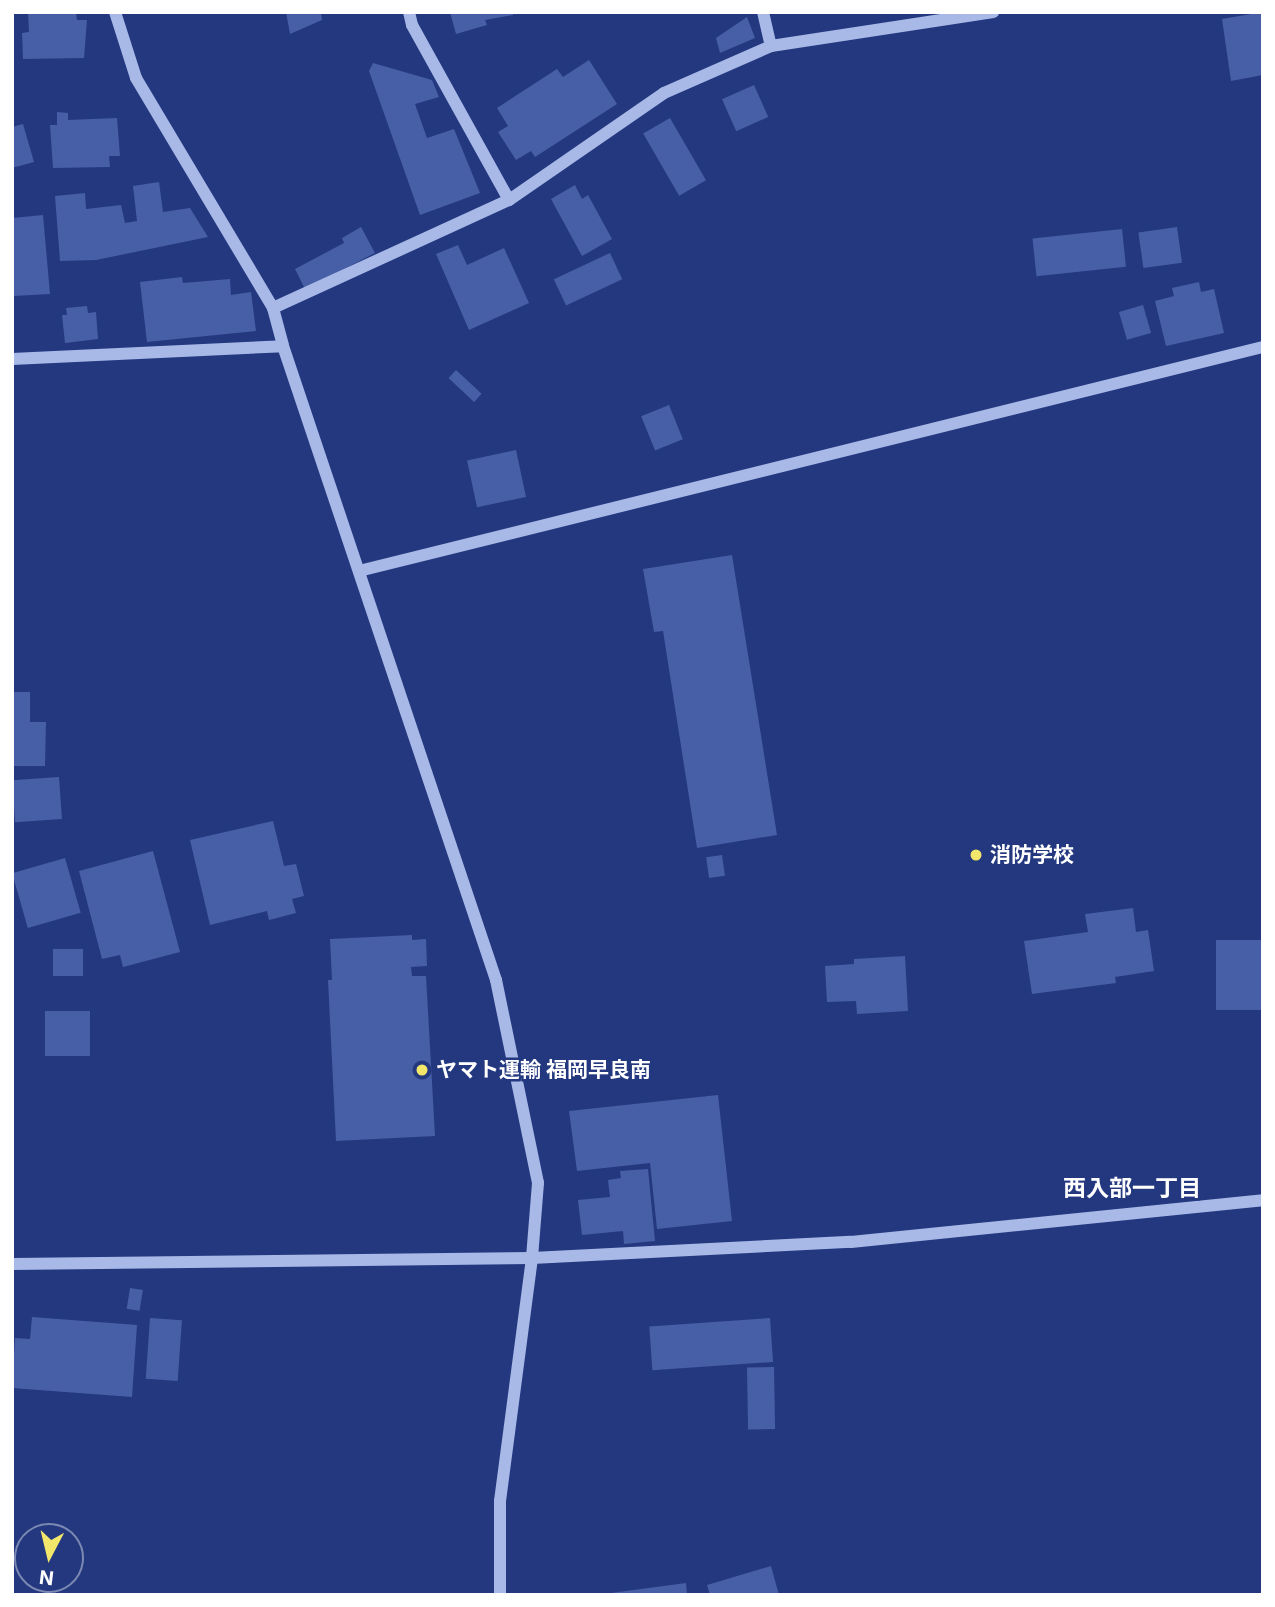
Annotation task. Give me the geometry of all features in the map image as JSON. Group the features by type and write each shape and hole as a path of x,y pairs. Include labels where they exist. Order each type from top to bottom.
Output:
{"street":[{"path":"115,12 136,78 273,307 283,346 496,980 538,1183 533,1258 500,1501 500,1595"},
{"path":"409,12 412,25 509,200"},
{"path":"763,12 771,46"},
{"path":"273,307 509,200 664,93 771,46 993,12"},
{"path":"12,359 283,346"},
{"path":"359,571 1263,347"},
{"path":"12,1264 533,1258 851,1242 1263,1200"}],"building":[{"path":"28,12 76,12 77,20 87,20 84,58 23,59 22,33 29,32"},
{"path":"286,12 321,12 322,20 290,34"},
{"path":"450,12 513,12 513,15 485,20 487,25 456,34"},
{"path":"1263,12 1263,75 1231,81 1222,19"},
{"path":"747,17 755,38 720,53 716,38"},
{"path":"589,60 617,104 535,157 531,151 516,160 498,132 508,126 497,108 557,69 563,77"},
{"path":"373,63 432,80 439,97 415,104 427,138 454,129 480,193 420,215 369,71"},
{"path":"754,85 768,117 736,131 722,99"},
{"path":"57,112 68,113 68,120 117,118 120,156 109,156 110,167 53,168 50,125 57,125"},
{"path":"670,118 706,180 679,196 643,134"},
{"path":"23,124 34,162 12,168 12,127"},
{"path":"159,182 163,212 190,208 208,237 96,260 60,261 55,196 85,193 86,209 121,205 125,223 137,221 133,186"},
{"path":"575,185 582,199 588,195 612,239 582,256 551,199"},
{"path":"43,215 50,294 14,296 12,218"},
{"path":"361,227 375,253 305,289 295,269 344,243 342,238"},
{"path":"1177,227 1182,263 1143,268 1138,232"},
{"path":"1122,229 1126,267 1036,276 1032,238"},
{"path":"458,245 467,265 504,248 529,303 469,330 436,254"},
{"path":"610,253 622,279 566,305 554,279"},
{"path":"182,277 183,283 230,279 231,295 251,292 256,331 147,342 140,282"},
{"path":"1199,282 1201,292 1214,289 1224,333 1166,346 1155,301 1174,296 1172,288"},
{"path":"1143,305 1151,333 1127,340 1119,312"},
{"path":"87,306 88,313 96,312 98,339 65,343 62,315 67,315 66,308"},
{"path":"456,370 482,394 474,402 448,378"},
{"path":"669,405 683,439 655,451 641,416"},
{"path":"516,450 526,497 477,507 467,460"},
{"path":"732,555 777,835 697,848 663,631 654,632 643,569"},
{"path":"12,692 30,692 30,722 46,722 45,766 12,766"},
{"path":"59,777 62,819 15,822 12,780"},
{"path":"273,821 284,866 296,864 304,896 292,899 296,913 269,920 267,911 210,925 190,840"},
{"path":"153,851 180,952 123,967 120,955 102,959 79,871"},
{"path":"722,855 725,876 709,878 706,857"},
{"path":"65,858 81,913 28,928 12,873"},
{"path":"1133,908 1136,932 1148,930 1154,971 1115,977 1116,983 1032,994 1024,941 1088,932 1085,914"},
{"path":"412,935 412,940 426,939 427,966 411,967 412,976 426,976 435,1136 336,1141 328,980 332,980 330,939"},
{"path":"1216,940 1263,940 1263,1010 1216,1010"},
{"path":"53,949 83,949 83,976 53,976"},
{"path":"905,956 908,1011 857,1014 856,1001 827,1002 825,966 854,964 854,959"},
{"path":"45,1011 90,1011 90,1056 45,1056"},
{"path":"718,1095 732,1221 657,1229 650,1163 577,1171 569,1111"},
{"path":"648,1169 655,1241 624,1244 623,1231 582,1235 578,1200 610,1197 608,1180 621,1178 620,1171"},
{"path":"130,1288 143,1290 140,1311 127,1309"},
{"path":"32,1317 137,1325 132,1397 12,1388 15,1338 30,1339"},
{"path":"150,1318 182,1320 178,1381 146,1379"},
{"path":"770,1318 773,1362 652,1370 649,1326"},
{"path":"747,1367 774,1367 775,1429 748,1429"},
{"path":"771,1566 779,1595 710,1595 707,1585"},
{"path":"686,1583 687,1595 611,1595 611,1593"}],"place":[{"name":"消防学校","path":"976,855"},
{"name":"ヤマト運輸 福岡早良南","path":"422,1070"}],"district":[{"name":"西入部一丁目","path":"1132,1188"}]}
